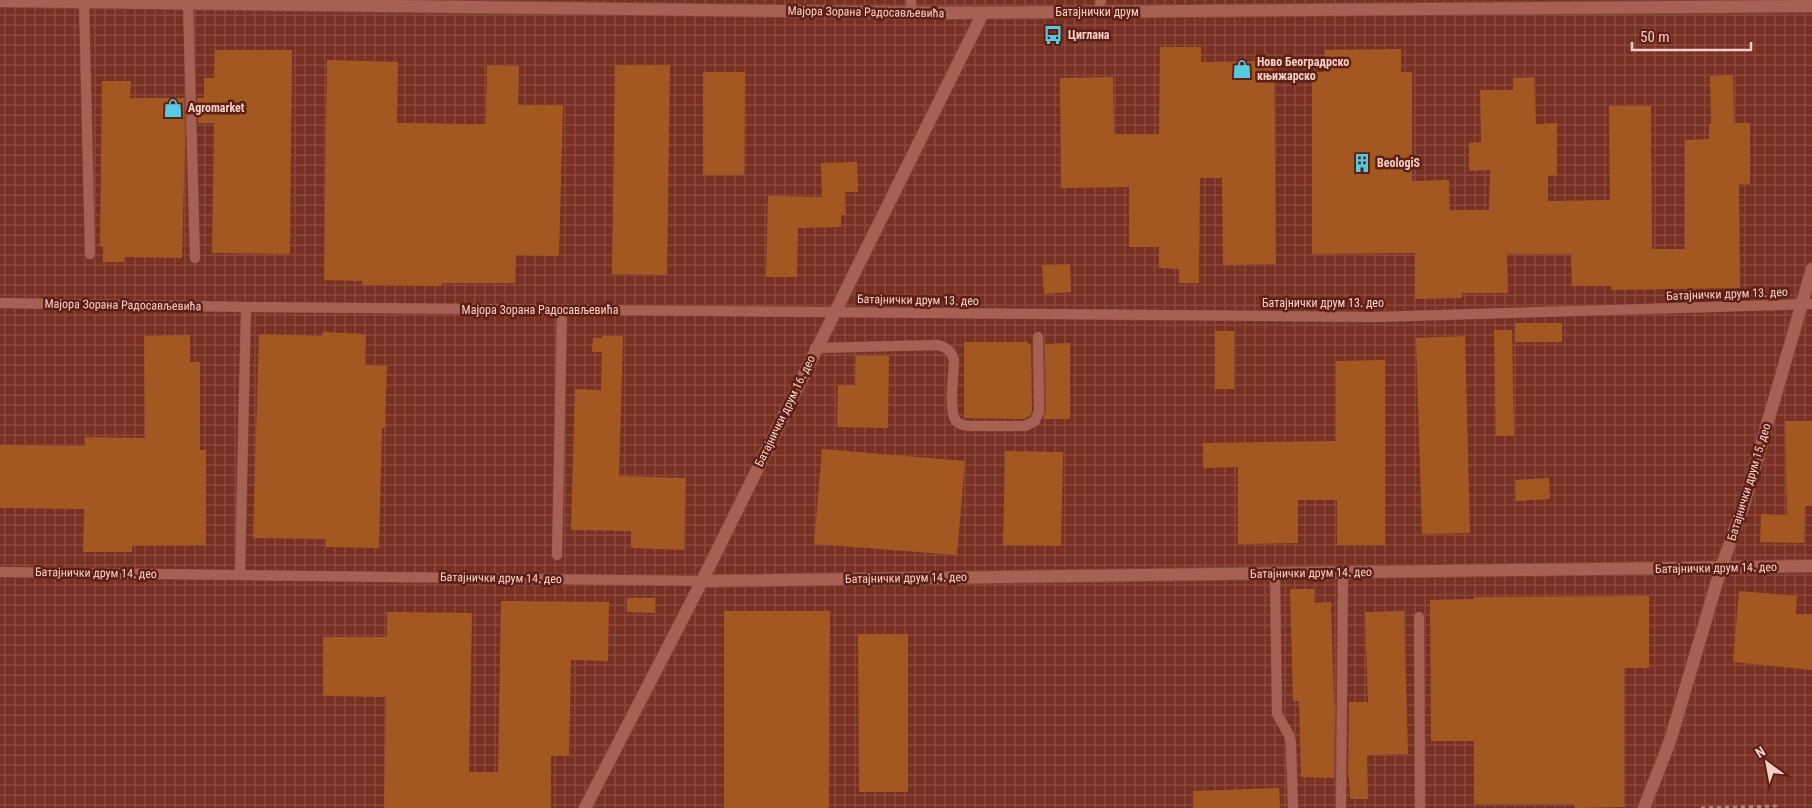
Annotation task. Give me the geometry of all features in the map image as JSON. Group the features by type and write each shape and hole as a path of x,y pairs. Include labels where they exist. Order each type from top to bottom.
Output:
{"street":[{"name":"Мајора Зорана Радосављевића","path":"0,1 188,4 911,6 982,12"},
{"name":"Батајнички друм","path":"982,12 1100,6 1812,6"},
{"name":"Батајнички друм 16. део","path":"585,808 702,581 982,12"},
{"name":"Батајнички друм 15. део","path":"1644,808 1670,741 1721,568 1744,504 1807,304 1812,269"},
{"name":"Батајнички друм 14. део","path":"702,581 1812,566"}],"lane":[{"path":"84,2 90,254"},
{"path":"188,4 194,258"},
{"name":"Мајора Зорана Радосављевића","path":"0,304 834,312"},
{"name":"Батајнички друм 13. део","path":"834,312 1373,316 1807,304"},
{"path":"240,574 246,307"},
{"path":"558,555 562,310"},
{"path":"816,348 943,346 951,353 954,360 952,410 956,420 965,426 1025,426 1035,421 1039,411 1038,337"},
{"name":"Батајнички друм 14. део","path":"0,572 702,581"},
{"path":"1341,808 1343,573"},
{"path":"1275,574 1277,714 1289,734 1291,743 1293,808"},
{"path":"1419,617 1420,808"}],"path":[{"path":"1701,808 1776,806 1778,808"}],"shaded area":[{"path":"0,0 1812,0 1812,808 0,808"}],"building":[{"path":"1160,47 1201,47 1201,62 1274,61 1276,264 1223,265 1222,178 1200,178 1199,283 1179,283 1179,269 1159,268 1159,247 1129,247 1129,187 1061,188 1060,78 1113,77 1114,134 1159,134"},
{"path":"1401,49 1401,72 1412,72 1412,181 1449,180 1450,210 1489,210 1490,170 1469,171 1469,143 1481,142 1480,90 1513,90 1513,78 1534,77 1536,124 1557,123 1557,176 1548,176 1548,201 1610,200 1609,106 1651,106 1652,249 1685,249 1685,140 1709,139 1709,124 1711,124 1710,76 1733,75 1734,123 1750,123 1750,184 1739,184 1740,288 1611,290 1611,286 1572,286 1571,254 1507,254 1508,293 1462,293 1462,298 1415,299 1415,253 1312,254 1312,72 1325,72 1325,50"},
{"path":"215,50 292,50 290,254 212,253 214,123 198,123 197,98 204,98 204,78 214,78"},
{"path":"327,60 398,62 397,123 486,124 487,65 519,66 518,105 563,105 559,256 516,255 515,283 442,283 442,286 362,285 362,281 324,280"},
{"path":"615,65 670,65 667,275 612,274"},
{"path":"703,72 745,72 744,175 703,175"},
{"path":"102,81 131,81 130,98 184,98 185,139 182,258 124,257 124,262 103,262 103,247 100,246"},
{"path":"857,162 858,192 845,192 846,215 841,215 841,227 798,228 797,277 766,277 768,196 822,197 821,163"},
{"path":"1070,264 1071,292 1044,294 1042,265"},
{"path":"1515,323 1562,323 1562,342 1515,342"},
{"path":"1494,330 1512,330 1514,436 1496,436"},
{"path":"1215,331 1234,331 1234,389 1215,389"},
{"path":"323,332 366,334 365,365 387,366 385,428 382,428 379,548 326,547 326,539 253,538 259,334 322,336"},
{"path":"190,335 190,362 200,362 200,450 206,450 206,545 132,546 132,552 83,552 84,509 0,508 0,445 85,446 85,437 145,438 144,336"},
{"path":"602,336 623,336 619,476 686,478 684,550 631,548 631,531 571,530 575,389 601,390 602,352 592,352 593,338 602,338"},
{"path":"1465,336 1470,533 1422,534 1416,338"},
{"path":"964,342 1028,342 1028,344 1031,344 1032,410 1030,416 1023,419 964,418"},
{"path":"1070,343 1070,419 1043,419 1046,411 1045,344"},
{"path":"856,356 889,356 888,428 837,427 838,385 855,385"},
{"path":"1385,360 1385,545 1337,545 1337,500 1298,500 1298,543 1238,544 1238,467 1203,468 1203,443 1336,441 1336,361"},
{"path":"1785,421 1812,421 1812,506 1805,506 1804,543 1760,542 1761,514 1787,515"},
{"path":"822,449 965,461 957,555 814,544"},
{"path":"1005,451 1063,452 1061,546 1003,545"},
{"path":"1549,478 1550,499 1516,501 1515,480"},
{"path":"1290,589 1314,589 1314,603 1331,602 1335,702 1334,778 1301,777 1299,701 1293,701"},
{"path":"1739,591 1797,596 1796,614 1812,614 1812,670 1733,662"},
{"path":"1649,596 1649,668 1624,668 1624,807 1575,808 1575,804 1474,804 1474,741 1431,741 1430,600 1474,599 1474,597"},
{"path":"627,598 655,598 655,613 627,612"},
{"path":"501,601 609,602 608,661 571,660 569,756 551,756 551,808 384,808 386,697 323,696 323,637 387,637 387,612 472,613 469,772 498,772"},
{"path":"724,611 830,611 829,808 724,808"},
{"path":"1404,611 1408,754 1367,755 1368,799 1350,799 1348,778 1349,702 1368,702 1365,612"},
{"path":"858,634 908,634 908,792 859,792"},
{"path":"1279,788 1280,808 1193,808 1193,791"}],"place":[{"name":"Циглана","path":"1053,35"},
{"name":"Ново Београдрско књижарско","path":"1242,69"},
{"name":"Agromarket","path":"173,108"},
{"name":"BeologiS","path":"1362,163"}]}
